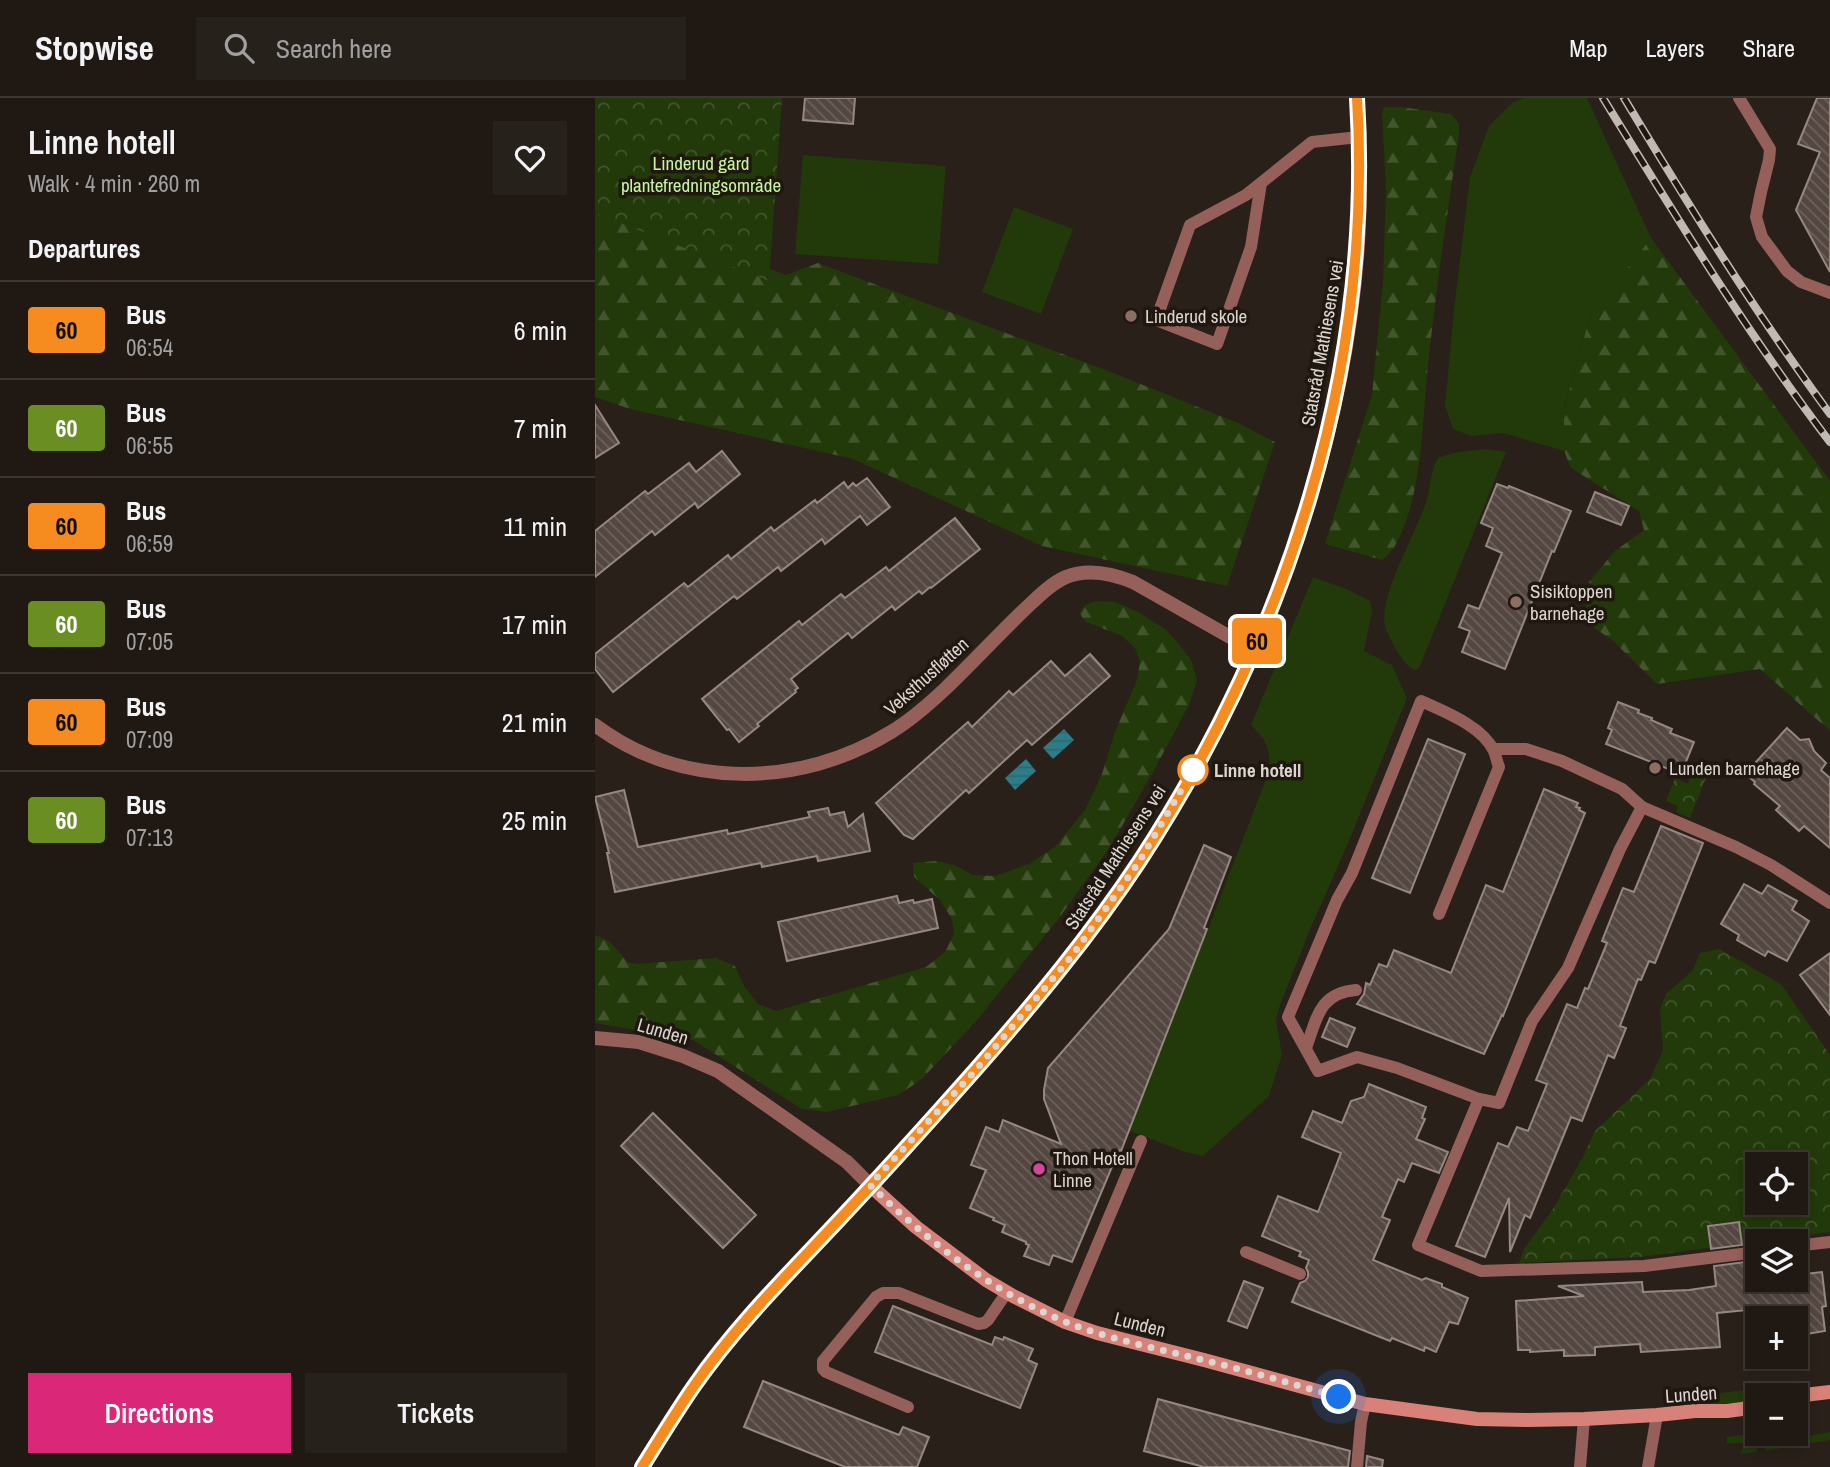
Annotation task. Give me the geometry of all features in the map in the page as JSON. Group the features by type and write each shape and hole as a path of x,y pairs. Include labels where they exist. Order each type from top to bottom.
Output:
{"street":[{"name":"Statsråd Mathiesens vei","path":"643,1467 695,1385 769,1293 975,1071 1072,956 1139,862 1212,735 1272,607 1315,480 1338,384 1357,244 1360,192 1357,98"},
{"name":"Veksthusfløtten","path":"595,726 639,753 677,766 756,775 813,766 849,753 891,732 922,710 1050,587 1063,578 1079,573 1119,576 1133,582 1253,650"},
{"name":"Lunden","path":"595,1038 639,1041 718,1071 846,1162 899,1213 952,1256 1007,1292 1065,1322 1097,1333 1366,1404 1477,1419 1584,1419 1745,1408"},
{"path":"1808,1395 1830,1392"}],"lane":[{"path":"1739,98 1770,149 1756,217 1762,237 1787,271 1801,282 1830,293"},
{"path":"1261,183 1251,247 1217,344 1156,320 1190,225 1246,195 1312,142 1359,137"},
{"path":"1439,914 1499,767 1493,749 1477,731 1421,701 1352,873 1337,900 1288,1017 1318,1071 1357,1057 1397,1068 1479,1099 1499,1102 1532,1021 1568,968 1620,849 1642,807"},
{"path":"1493,749 1526,749 1562,761 1622,789 1642,807 1771,864 1830,903"},
{"path":"1306,1048 1321,1007 1340,991 1356,990"},
{"path":"1479,1099 1418,1245 1481,1271 1644,1266 1745,1253"},
{"path":"1065,1322 1141,1141"},
{"path":"1808,1245 1830,1242"},
{"path":"1247,1252 1300,1274"},
{"path":"908,1406 826,1372 823,1369 823,1361 876,1297 883,1293 899,1293 978,1324 988,1320 1007,1292"},
{"path":"1357,1467 1361,1422 1366,1404"},
{"path":"1648,1467 1657,1415"},
{"path":"1580,1467 1584,1419"}],"green space":[{"name":"Linderud gård plantefredningsområde","path":"595,98 782,98 769,281 595,213"},
{"path":"1524,98 1587,98 1651,238 1590,316 1564,408 1564,451 1503,433 1471,436 1453,429 1445,406 1470,177 1489,126 1512,103"},
{"path":"1384,107 1451,114 1459,124 1459,134 1436,300 1415,487 1400,536 1392,551 1382,560 1325,544 1372,395 1383,283 1386,188 1382,113"},
{"path":"803,155 946,166 938,264 795,254"},
{"path":"595,205 786,275 818,263 1103,369 1238,423 1275,442 1227,586 1042,546 853,459 630,409 595,397"},
{"path":"1014,207 1073,229 1041,314 982,292"},
{"path":"1651,238 1830,481 1830,731 1760,669 1657,684 1612,640 1584,621 1589,582 1615,551 1644,530 1639,511 1571,468 1564,451 1564,409 1590,316"},
{"path":"1485,449 1506,452 1420,666 1414,670 1400,656 1385,626 1387,598 1427,499 1433,468 1438,458"},
{"path":"1313,577 1370,601 1372,611 1364,651 1392,665 1407,698 1280,1005 1276,1020 1282,1055 1269,1096 1203,1156 1130,1131 1270,769 1266,744 1251,725"},
{"path":"1095,601 1115,602 1138,612 1165,629 1178,643 1191,660 1197,680 1189,705 1110,847 1059,918 978,1019 921,1080 898,1095 827,1112 802,1109 693,1040 595,1023 595,935 610,942 628,962 636,964 716,958 735,966 744,986 758,1004 776,1011 926,967 945,952 954,934 952,919 940,900 914,877 913,863 936,861 954,865 973,875 995,876 1029,864 1055,847 1085,810 1102,774 1115,732 1137,680 1140,662 1135,648 1122,636 1084,621 1080,613 1084,606"},
{"path":"1694,767 1708,773 1690,818 1676,812 1678,806 1666,801 1675,778 1688,784"},
{"path":"1719,949 1781,984 1830,1055 1830,1232 1808,1235 1808,1229 1745,1229 1745,1243 1640,1257 1519,1263 1524,1249 1553,1209 1595,1131 1650,1079 1663,1050 1660,1009 1666,994 1693,970 1700,953"},
{"path":"1745,1390 1745,1402 1713,1405 1697,1396"},
{"path":"1830,1432 1830,1440 1808,1444 1808,1436"},
{"path":"1745,1435 1745,1446 1757,1446 1757,1452 1741,1454 1744,1443 1727,1443 1727,1437"},
{"path":"1765,1446 1795,1446 1765,1451"}],"water":[{"path":"1064,729 1074,740 1053,759 1043,748"},
{"path":"1026,759 1036,771 1015,790 1005,778"}],"building":[{"path":"805,98 855,98 853,124 803,120"},
{"path":"1817,98 1830,98 1830,272 1796,210 1820,152 1798,144"},
{"path":"595,405 619,443 595,458"},
{"path":"722,451 740,474 698,508 695,503 655,535 652,531 595,577 595,531 645,491 648,494 689,463 696,472"},
{"path":"867,478 890,507 867,525 860,516 825,544 822,539 781,571 778,567 737,599 734,596 613,692 595,669 595,654 684,583 688,587 728,555 731,559 771,527 774,531 844,482 848,488"},
{"path":"1497,484 1508,488 1509,486 1571,511 1554,552 1552,551 1505,669 1462,652 1470,631 1459,627 1468,605 1479,609 1502,553 1486,546 1493,528 1481,523"},
{"path":"1595,492 1629,506 1621,525 1587,512"},
{"path":"955,518 980,549 922,594 919,591 895,610 892,606 852,638 848,633 791,679 798,688 796,692 739,742 729,729 727,730 702,699 799,621 802,625 841,594 845,598 886,567 889,571"},
{"path":"1090,654 1110,676 1032,745 1027,740 969,793 966,790 913,839 904,835 876,803 968,722 972,727 1009,691 1013,695 1051,661 1065,676"},
{"path":"1618,702 1639,710 1638,713 1672,729 1670,733 1694,742 1681,774 1606,744 1612,730 1608,728"},
{"path":"1787,728 1800,740 1809,739 1814,751 1826,763 1821,770 1830,778 1830,848 1804,826 1799,831 1776,810 1780,806 1745,774"},
{"path":"1428,739 1465,754 1410,893 1372,878"},
{"path":"1544,789 1578,803 1576,807 1585,813 1503,1016 1484,1054 1357,1004 1364,994 1366,983 1370,985 1379,964 1387,967 1394,950 1451,973 1486,885 1503,892"},
{"path":"624,790 638,847 727,830 728,834 810,817 808,812 828,808 830,815 844,812 848,827 863,814 870,851 818,861 817,856 762,867 761,863 615,892 609,853 595,797"},
{"path":"1661,826 1703,843 1655,963 1649,961 1641,980 1638,979 1620,1026 1626,1028 1614,1058 1608,1055 1582,1121 1571,1117 1530,1218 1525,1215 1510,1252 1509,1198 1485,1257 1456,1246 1498,1143 1508,1147 1517,1127 1528,1131 1547,1084 1536,1080 1567,1004 1577,1008 1585,988 1588,989 1607,943 1602,941 1623,888 1634,892"},
{"path":"1204,845 1231,857 1204,928 1207,929 1121,1151 1119,1150 1072,1262 1053,1255 1049,1265 1024,1256 1029,1245 1026,1242 1002,1232 1005,1225 993,1220 994,1218 970,1208 986,1170 971,1165 986,1127 999,1132 1003,1120 1061,1144 1044,1099 1048,1068 1169,929"},
{"path":"1744,884 1762,894 1768,885 1797,901 1792,910 1809,921 1787,961 1768,951 1765,956 1737,940 1739,935 1721,924"},
{"path":"897,896 899,903 932,899 938,928 787,961 778,922"},
{"path":"1830,953 1830,1015 1800,975"},
{"path":"1330,1018 1355,1028 1347,1047 1322,1037"},
{"path":"1369,1084 1426,1107 1422,1118 1425,1119 1416,1139 1448,1152 1439,1173 1412,1163 1404,1182 1398,1179 1382,1217 1390,1220 1373,1260 1422,1280 1426,1278 1442,1284 1442,1287 1468,1298 1458,1324 1449,1322 1436,1352 1425,1347 1424,1351 1392,1338 1390,1341 1292,1302 1300,1283 1308,1277 1306,1268 1309,1260 1299,1256 1301,1252 1262,1236 1278,1196 1318,1212 1341,1153 1302,1137 1313,1111 1342,1123 1351,1101 1364,1097"},
{"path":"653,1113 756,1215 723,1248 621,1146"},
{"path":"1739,1222 1742,1245 1711,1249 1708,1226"},
{"path":"1745,1262 1745,1292 1808,1292 1808,1274 1822,1272 1826,1306 1822,1307 1825,1331 1808,1334 1808,1306 1745,1306 1745,1310 1717,1313 1720,1347 1641,1352 1640,1344 1595,1347 1595,1355 1564,1356 1564,1350 1518,1350 1516,1301 1584,1296 1558,1286 1642,1282 1643,1292 1716,1286 1714,1266"},
{"path":"1244,1281 1263,1288 1247,1328 1228,1321"},
{"path":"893,1306 992,1345 995,1337 1003,1340 1004,1337 1033,1349 1028,1360 1037,1364 1020,1408 875,1352"},
{"path":"763,1381 899,1435 903,1427 929,1437 917,1467 845,1467 744,1427"},
{"path":"1158,1399 1350,1451 1348,1467 1204,1467 1144,1451"},
{"path":"1367,1456 1383,1460 1382,1467 1366,1467"}],"railway":[{"path":"1603,98 1741,316 1830,442"},
{"path":"1624,98 1723,258 1830,414"}],"bus line":[{"name":"60","path":"642,1467 695,1385 769,1293 975,1071 1072,956 1139,862 1212,735 1253,650 1288,566 1315,480 1338,384 1357,244 1360,192 1357,98"}],"place":[{"name":"Linderud skole","path":"1131,316"},
{"name":"Sisiktoppen barnehage","path":"1516,602"},
{"name":"Lunden barnehage","path":"1655,768"},
{"name":"Linne hotell","path":"1193,770"},
{"name":"Thon Hotell Linne","path":"1039,1169"}],"route":[{"path":"1193,770 1139,862 1072,956 975,1071 870,1185 916,1227 986,1280 1065,1322 1097,1333 1339,1397"}]}
